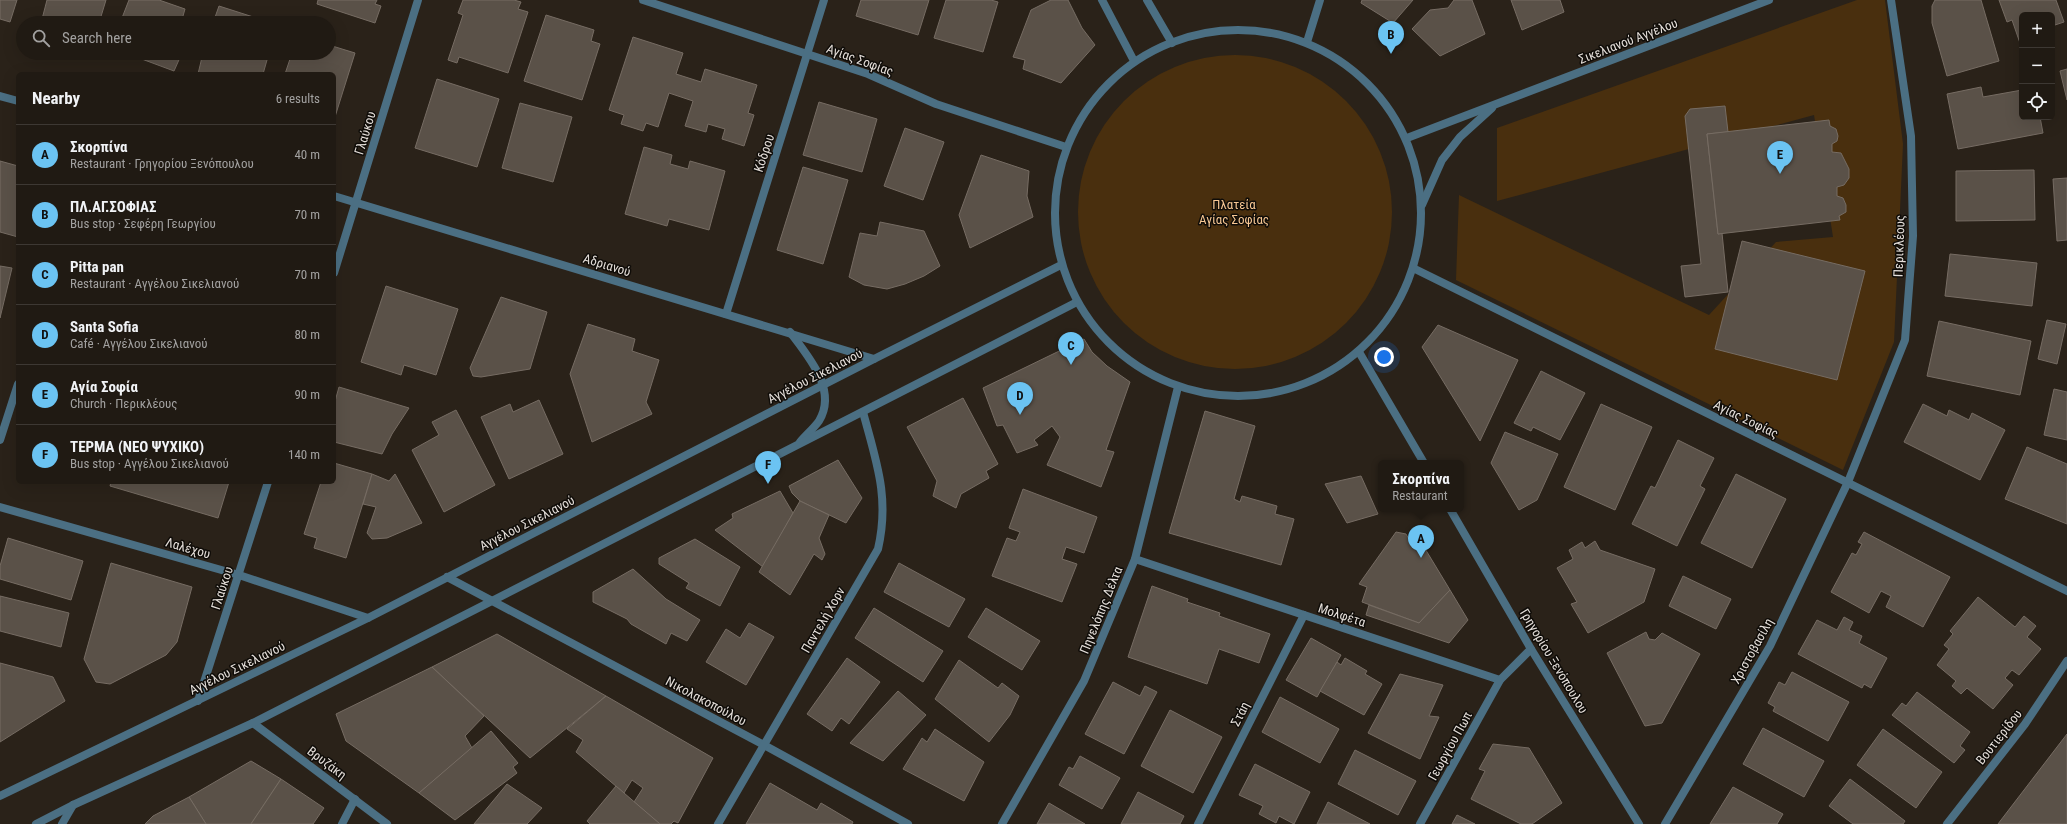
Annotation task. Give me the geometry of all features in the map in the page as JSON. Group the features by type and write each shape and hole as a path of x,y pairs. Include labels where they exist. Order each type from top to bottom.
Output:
{"street":[{"name":"Γλαύκου","path":"336,267 418,0"},
{"name":"Αγίας Σοφίας","path":"643,0 868,74 936,104 1066,147"},
{"name":"Κόδρου","path":"726,314 824,0"},
{"path":"1102,0 1134,61"},
{"path":"1147,0 1172,43"},
{"path":"1307,42 1320,0"},
{"name":"Σικελιανού Αγγέλου","path":"1407,138 1769,0"},
{"name":"Περικλέους","path":"1848,482 1905,340 1912,236 1911,136 1891,0"},
{"path":"1260,31 1307,42 1348,65 1377,92 1383,98 1407,138 1422,205 1423,225 1415,269 1393,315 1360,352 1320,379 1274,394 1226,397 1178,387 1138,368 1103,338 1077,302 1061,265 1054,206 1066,147 1089,106 1134,61 1172,43 1210,32 1260,31"},
{"path":"0,96 16,100"},
{"name":"Σικελιανού Αγγέλου","path":"1422,205 1442,160 1460,137 1496,104"},
{"name":"Αδριανού","path":"336,197 790,332 874,359"},
{"name":"Αγγέλου Σικελιανού","path":"0,796 368,618 1061,265"},
{"name":"Αγίας Σοφίας","path":"1415,269 2067,591"},
{"path":"36,824 73,805 253,723 1077,302"},
{"path":"790,332 811,360 824,385 824,408 819,421 797,445"},
{"path":"1360,352 1422,460"},
{"name":"Πηνελόπης Δέλτα","path":"1002,824 1084,681 1134,559 1178,387"},
{"path":"0,440 16,390"},
{"name":"Παντελή Χορν","path":"718,824 878,549 883,527 883,497 881,478 863,412"},
{"name":"Χριστοβασίλη","path":"1665,824 1770,646 1848,482"},
{"name":"Γλαύκου","path":"198,701 267,484"},
{"name":"Λαλέχου","path":"0,507 239,575 368,618"},
{"name":"Γρηγορίου Ξενόπουλου","path":"1452,512 1532,649 1639,824"},
{"name":"Μολφέτα","path":"1134,559 1500,680"},
{"name":"Νικολακοπούλου","path":"447,577 491,602 764,745 908,824"},
{"name":"Στάη","path":"1198,824 1304,615"},
{"path":"1500,680 1532,649"},
{"name":"Βουτιερίδου","path":"1947,824 2025,724 2067,661"},
{"name":"Γεωργίου Πωπ","path":"1420,824 1500,680"},
{"name":"Βρυζάκη","path":"253,723 387,824"},
{"path":"342,824 355,799"},
{"path":"62,824 73,805"}],"green space":[{"path":"1857,0 1885,0 1903,144 1894,342 1843,470 1456,280 1459,195 1709,315 1776,242 1833,237 1814,115 1497,201 1497,128"},
{"name":"Πλατεία Αγίας Σοφίας","path":"1235,55 1266,58 1309,73 1335,90 1357,112 1374,138 1385,166 1389,181 1392,212 1389,243 1374,286 1357,312 1335,334 1309,351 1281,362 1266,366 1235,369 1204,366 1161,351 1135,334 1113,312 1096,286 1085,258 1081,243 1078,212 1081,181 1096,138 1113,112 1135,90 1161,73 1189,62 1204,58"}],"building":[{"path":"0,0 17,0 10,22 0,19"},
{"path":"47,0 106,0 101,16 43,16"},
{"path":"129,0 159,0 185,9 183,16 123,16"},
{"path":"318,0 377,0 375,4 381,6 375,23 317,4"},
{"path":"463,0 514,0 521,2 518,9 528,12 508,73 459,57 457,63 448,60 463,15 458,13"},
{"path":"861,0 929,0 918,35 856,16"},
{"path":"946,0 991,0 998,2 983,52 934,38"},
{"path":"1051,0 1068,0 1082,28 1095,45 1061,83 1023,69 1025,60 1013,57 1031,10"},
{"path":"1362,0 1413,0 1393,23 1361,3"},
{"path":"1454,0 1472,0 1485,34 1440,56 1412,29 1430,10 1448,8"},
{"path":"1511,0 1560,0 1564,12 1522,30"},
{"path":"1935,0 1981,0 1999,61 1947,76 1932,23 1932,6"},
{"path":"1999,0 2056,0 2064,22 2055,25 2055,12 2019,12 2019,40 2012,20 2007,22"},
{"path":"219,6 250,16 215,16"},
{"path":"546,15 594,30 591,41 600,44 582,100 524,81"},
{"path":"633,37 683,53 676,74 701,82 705,69 757,85 748,113 754,115 744,146 722,139 725,129 708,124 706,132 685,126 693,101 669,93 658,127 646,123 643,131 621,124 624,115 609,110"},
{"path":"336,47 355,53 336,114 336,72 286,72 290,60 336,60"},
{"path":"144,60 179,60 174,71"},
{"path":"201,60 267,60 264,72 198,72"},
{"path":"2067,69 2067,100 2060,71"},
{"path":"437,79 499,99 477,167 415,148"},
{"path":"1981,87 1983,97 2019,91 2019,120 2041,120 2043,133 1958,149 1947,94"},
{"path":"819,102 877,119 862,172 803,155"},
{"path":"520,103 572,117 553,182 502,168"},
{"path":"1725,106 1728,132 1707,134 1718,234 1722,233 1728,292 1685,297 1681,266 1701,264 1685,116 1690,109"},
{"path":"1829,120 1830,126 1836,129 1838,136 1837,141 1832,144 1832,152 1841,153 1849,169 1849,178 1844,185 1837,187 1837,196 1843,198 1846,205 1846,212 1839,216 1840,220 1718,234 1707,134"},
{"path":"905,128 944,142 923,200 884,186"},
{"path":"644,147 672,155 670,164 688,169 690,161 725,171 709,230 669,219 667,226 625,214"},
{"path":"981,155 1029,171 1027,196 1033,217 970,248 959,215"},
{"path":"0,161 16,165 16,236 0,232"},
{"path":"803,167 848,180 823,264 777,250"},
{"path":"2034,170 2035,220 1956,221 1956,171"},
{"path":"2067,178 2067,240 2057,241 2053,179"},
{"path":"880,222 924,231 940,266 924,276 905,284 887,289 864,285 849,277 860,233 877,236"},
{"path":"1742,241 1865,271 1837,380 1715,349"},
{"path":"1950,254 2037,263 2032,306 1945,296"},
{"path":"0,266 12,268 0,318"},
{"path":"386,286 458,309 436,375 404,365 401,375 361,362"},
{"path":"501,297 547,312 530,369 481,377 473,376 470,368"},
{"path":"2047,320 2066,324 2057,364 2038,359"},
{"path":"1939,321 2031,341 2020,395 1927,376"},
{"path":"588,324 635,339 632,351 659,360 646,402 652,414 592,442 570,374"},
{"path":"1438,325 1518,360 1480,441 1422,347"},
{"path":"1084,339 1092,352 1107,366 1130,382 1106,450 1114,452 1101,487 1047,465 1060,437 1052,426 1034,440 1038,445 1017,453 1003,425 997,426 983,388"},
{"path":"1541,371 1585,393 1560,440 1533,427 1531,431 1514,423"},
{"path":"339,387 409,408 392,434 382,454 336,442 336,398"},
{"path":"2054,389 2067,392 2067,440 2044,435"},
{"path":"963,398 998,464 986,471 989,478 961,494 956,508 933,496 937,481 907,427"},
{"path":"539,400 563,454 509,479 481,417 510,404 513,412"},
{"path":"1601,404 1652,427 1615,510 1564,487"},
{"path":"1923,404 1947,416 1949,410 1969,420 1972,413 2005,430 1980,480 1904,442"},
{"path":"456,410 495,485 444,512 412,450 439,435 432,422"},
{"path":"1205,411 1255,426 1234,499 1240,502 1242,496 1277,506 1275,514 1294,519 1281,565 1169,533"},
{"path":"1505,432 1558,454 1537,500 1519,510 1491,463"},
{"path":"1678,440 1714,458 1700,486 1705,489 1677,546 1632,524 1651,486 1655,488"},
{"path":"2027,447 2067,464 2067,524 2005,499"},
{"path":"838,460 862,498 846,523 800,501 792,493 789,486"},
{"path":"336,464 372,474 346,558 314,548 317,538 304,534 320,484 336,484"},
{"path":"372,474 389,481 395,474 422,523 387,538 372,539 367,533 376,507 363,504"},
{"path":"1736,474 1786,499 1752,568 1701,543"},
{"path":"1361,476 1378,514 1347,523 1325,484"},
{"path":"110,484 228,484 218,518 110,486"},
{"path":"1023,489 1097,517 1084,553 1066,547 1062,559 1077,564 1062,602 992,576 1007,538 1016,541 1020,532 1009,528"},
{"path":"780,491 793,513 763,567 715,530 733,518 732,514"},
{"path":"800,501 829,515 819,538 825,554 822,560 814,554 790,595 759,572"},
{"path":"1396,532 1406,534 1413,546 1421,542 1450,590 1419,623 1362,602 1367,587 1359,584"},
{"path":"1864,532 1950,577 1923,627 1886,607 1891,596 1881,591 1869,613 1831,592 1852,553 1856,555 1862,544 1858,542"},
{"path":"8,538 83,561 71,600 0,579 0,566"},
{"path":"695,539 740,567 720,606 686,588 689,583 659,564 659,558"},
{"path":"1595,541 1600,550 1655,569 1644,602 1588,633 1571,604 1577,602 1557,568 1573,559 1569,550 1582,542 1585,548"},
{"path":"111,563 192,587 177,642 166,655 110,684 96,682 84,659"},
{"path":"899,563 965,599 949,627 884,592"},
{"path":"633,569 666,599 700,620 687,641 671,633 666,644 631,624 627,619 593,602 593,592"},
{"path":"1683,576 1731,599 1716,629 1669,606"},
{"path":"1152,586 1188,599 1187,602 1220,613 1219,616 1270,634 1259,663 1219,649 1207,684 1128,657"},
{"path":"1450,590 1468,620 1449,643 1366,615 1369,605 1419,623"},
{"path":"0,596 69,613 61,647 0,631"},
{"path":"1978,597 2015,627 2024,616 2036,626 2027,637 2041,649 2019,675 2012,670 2005,678 2013,685 1993,709 1967,688 1961,694 1952,686 1956,681 1937,665 1949,649 1944,645 1953,634 1950,631"},
{"path":"874,608 943,651 923,682 855,638"},
{"path":"986,608 1040,641 1022,670 968,637"},
{"path":"1844,617 1853,622 1849,630 1862,636 1859,643 1887,658 1871,688 1864,684 1862,688 1798,654 1817,620 1837,630"},
{"path":"749,623 774,637 746,685 706,662 726,629 740,638"},
{"path":"1646,632 1649,639 1655,640 1662,633 1700,654 1662,723 1645,726 1607,653"},
{"path":"497,634 606,696 530,758 432,667"},
{"path":"1311,638 1341,655 1317,697 1286,680"},
{"path":"847,658 880,682 849,724 841,718 832,731 807,714"},
{"path":"1345,658 1367,671 1365,674 1382,684 1364,715 1320,691 1337,662 1341,665"},
{"path":"959,660 998,688 1002,683 1019,696 1010,715 989,742 935,699"},
{"path":"0,663 53,677 65,701 0,742"},
{"path":"432,667 484,716 465,736 472,748 419,793 346,741 336,714"},
{"path":"1792,672 1849,702 1828,741 1773,711 1775,707 1768,703 1779,682 1785,685"},
{"path":"1400,674 1443,685 1429,716 1439,717 1420,759 1368,733"},
{"path":"1113,682 1140,696 1145,686 1157,692 1124,754 1085,734"},
{"path":"898,691 926,715 883,761 850,743"},
{"path":"1917,692 1970,732 1960,746 1965,750 1954,763 1892,715 1902,703 1906,706"},
{"path":"606,696 713,758 678,823 674,821 671,824 660,824 634,802 643,788 632,780 624,793 576,752 583,740 567,729"},
{"path":"1280,697 1339,729 1320,763 1262,732"},
{"path":"1170,710 1222,737 1193,793 1141,766"},
{"path":"1763,728 1824,761 1804,797 1743,764"},
{"path":"935,729 984,762 964,801 903,769 922,738 927,742"},
{"path":"1883,729 1942,772 1916,808 1857,765"},
{"path":"491,731 518,763 513,767 517,773 455,820 419,793"},
{"path":"2067,734 2067,824 1998,824 2001,820"},
{"path":"1493,744 1529,748 1562,803 1532,824 1521,824 1471,799 1485,771 1479,769"},
{"path":"1355,750 1416,781 1398,815 1338,784"},
{"path":"1080,756 1120,778 1102,809 1059,785 1069,767 1073,769"},
{"path":"251,761 281,779 251,824 206,824 189,797"},
{"path":"1255,764 1310,792 1294,824 1279,816 1276,823 1259,814 1263,806 1239,795"},
{"path":"281,779 324,808 313,824 251,824"},
{"path":"1850,779 1905,821 1903,824 1853,824 1829,806"},
{"path":"770,783 817,810 821,803 853,822 852,824 746,824"},
{"path":"507,784 542,808 527,824 474,824"},
{"path":"616,786 660,824 590,824 587,821"},
{"path":"1733,787 1783,814 1777,824 1710,824"},
{"path":"1138,792 1184,816 1180,824 1121,824"},
{"path":"189,797 206,824 145,824 153,816"},
{"path":"1328,802 1370,824 1317,824"},
{"path":"1049,803 1085,824 1037,824"},
{"path":"1457,815 1475,824 1452,824"}],"place":[{"name":"ΠΛ.ΑΓ.ΣΟΦΙΑΣ","path":"1391,54"},
{"name":"Αγία Σοφία","path":"1780,174"},
{"name":"Pitta pan","path":"1071,365"},
{"name":"Santa Sofia","path":"1020,415"},
{"name":"ΤΕΡΜΑ (ΝΕΟ ΨΥΧΙΚΟ)","path":"768,484"},
{"name":"Σκορπίνα","path":"1421,558"}]}
